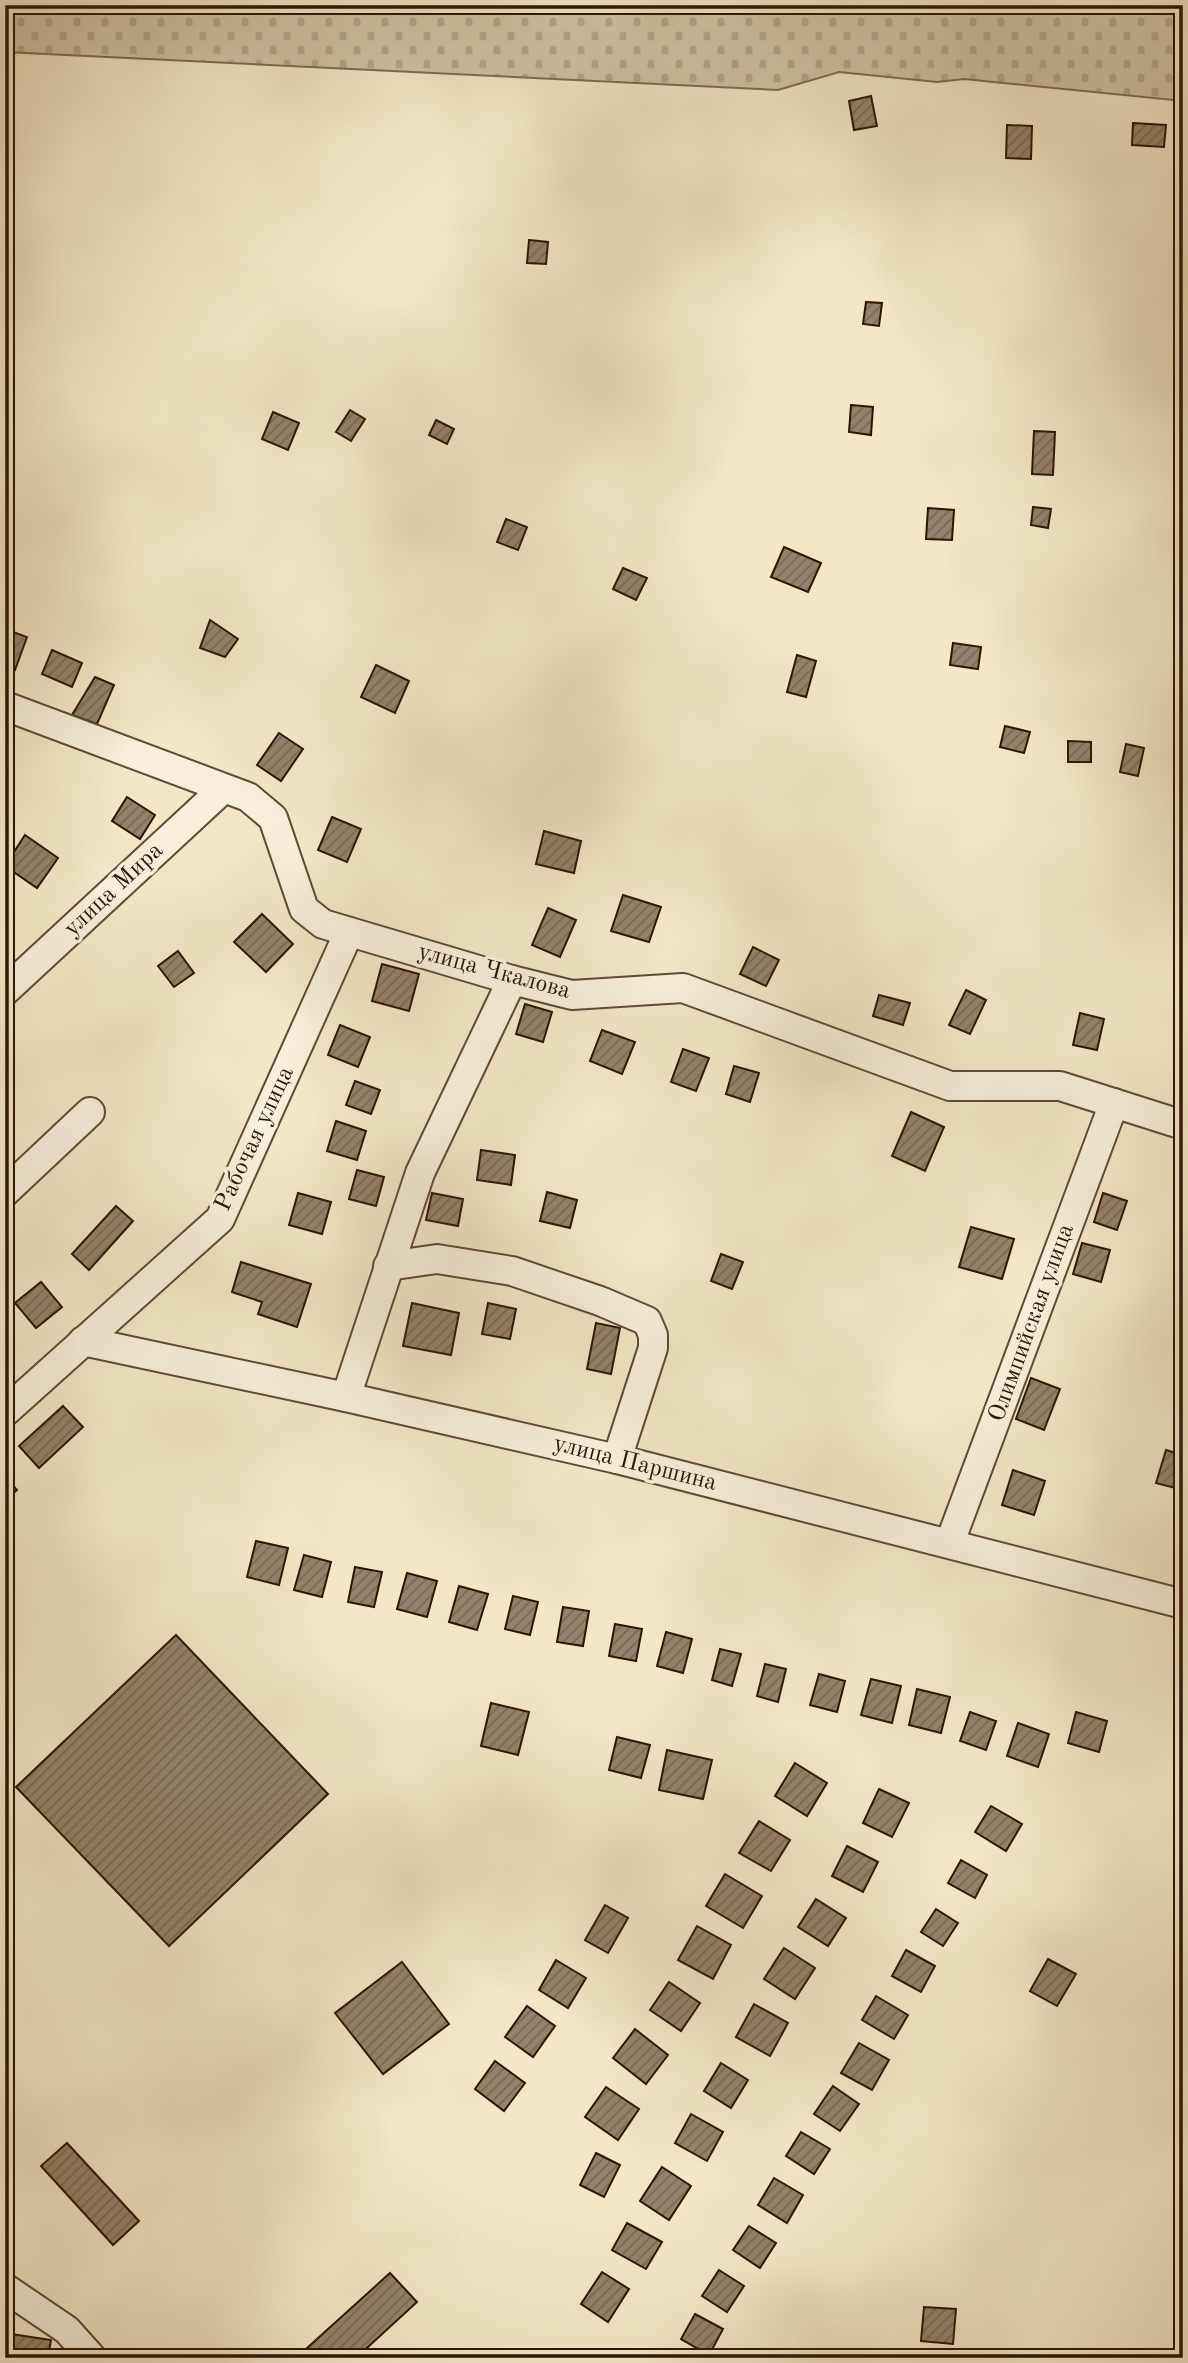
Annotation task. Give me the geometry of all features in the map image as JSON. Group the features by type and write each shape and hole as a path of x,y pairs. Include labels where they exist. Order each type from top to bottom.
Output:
{"street":[{"name":"улица Чкалова","path":"5,706 248,797 273,818 304,909 323,924 512,981 572,995 683,988 950,1086 1060,1086 1183,1125"},
{"name":"улица Мира","path":"5,991 223,789"},
{"name":"Рабочая улица","path":"5,1412 16,1390 83,1341 220,1219 349,932"},
{"path":"346,1397 420,1173 512,981"},
{"name":"Олимпийская улица","path":"950,1542 1114,1103"},
{"path":"5,1192 90,1112"},
{"path":"388,1266 438,1259 512,1271 600,1301 647,1321 653,1335 653,1348 617,1459"},
{"name":"улица Паршина","path":"83,1341 617,1459 950,1542 1183,1604"},
{"path":"5,2288 67,2330 92,2358"}],"green space":[{"path":"5,5 1183,5 1183,101 964,79 937,82 839,72 778,90 5,52"}],"building":[{"path":"871,96 877,126 854,130 849,101"},
{"path":"1133,123 1166,125 1164,147 1132,145"},
{"path":"1007,125 1032,126 1031,159 1006,158"},
{"path":"1178,128 1183,129 1183,177 1174,177"},
{"path":"529,240 548,242 546,264 527,263"},
{"path":"866,302 882,303 879,326 863,324"},
{"path":"851,405 873,407 871,435 849,432"},
{"path":"350,410 365,419 351,441 336,432"},
{"path":"273,412 299,423 288,450 262,439"},
{"path":"436,420 454,429 447,444 429,435"},
{"path":"1034,431 1055,432 1053,475 1032,474"},
{"path":"1033,507 1051,509 1048,528 1031,525"},
{"path":"928,508 954,510 952,540 926,539"},
{"path":"506,519 527,527 518,550 497,542"},
{"path":"784,547 821,563 808,592 771,577"},
{"path":"623,568 647,578 636,600 613,589"},
{"path":"210,620 238,639 225,657 200,648"},
{"path":"5,629 27,637 15,670 5,667"},
{"path":"953,643 981,647 978,669 950,665"},
{"path":"52,650 82,663 72,687 42,674"},
{"path":"797,655 816,661 806,697 787,692"},
{"path":"376,665 409,681 395,713 361,697"},
{"path":"95,677 114,685 97,724 72,715"},
{"path":"1005,726 1030,732 1024,753 1000,747"},
{"path":"279,733 303,749 281,781 257,765"},
{"path":"1068,741 1091,742 1091,762 1068,762"},
{"path":"1126,744 1144,748 1138,776 1120,772"},
{"path":"127,797 155,815 140,839 112,821"},
{"path":"332,817 361,829 347,862 318,850"},
{"path":"544,831 581,841 574,873 536,864"},
{"path":"25,835 58,858 37,888 5,866"},
{"path":"623,895 661,907 649,942 611,931"},
{"path":"548,908 576,920 560,957 532,945"},
{"path":"262,914 293,944 266,972 234,942"},
{"path":"753,947 779,960 766,986 740,974"},
{"path":"178,951 194,973 174,987 158,966"},
{"path":"382,964 419,974 409,1011 372,1001"},
{"path":"966,990 986,1000 970,1034 949,1025"},
{"path":"879,995 910,1003 903,1025 873,1016"},
{"path":"525,1004 552,1012 543,1042 516,1034"},
{"path":"1080,1013 1104,1019 1097,1050 1073,1045"},
{"path":"340,1025 370,1037 358,1067 328,1055"},
{"path":"602,1030 635,1042 622,1074 590,1061"},
{"path":"683,1049 709,1058 696,1091 671,1082"},
{"path":"734,1066 759,1073 750,1102 726,1094"},
{"path":"355,1081 380,1090 371,1114 346,1105"},
{"path":"911,1112 944,1127 925,1171 892,1156"},
{"path":"336,1121 366,1131 357,1160 327,1151"},
{"path":"481,1150 515,1155 511,1185 477,1180"},
{"path":"357,1170 384,1177 376,1206 349,1199"},
{"path":"547,1192 577,1200 570,1228 540,1221"},
{"path":"298,1193 331,1202 322,1234 289,1225"},
{"path":"432,1193 463,1199 458,1226 426,1220"},
{"path":"1103,1193 1127,1201 1117,1230 1094,1222"},
{"path":"116,1206 133,1221 89,1270 72,1254"},
{"path":"971,1227 1014,1239 1002,1279 959,1267"},
{"path":"1082,1243 1110,1250 1101,1282 1073,1274"},
{"path":"721,1254 743,1262 732,1289 711,1281"},
{"path":"241,1262 311,1284 297,1327 258,1314 262,1302 232,1292"},
{"path":"41,1282 62,1307 36,1328 15,1303"},
{"path":"412,1303 459,1313 451,1355 403,1346"},
{"path":"488,1303 516,1309 510,1339 482,1334"},
{"path":"596,1323 620,1328 611,1374 587,1369"},
{"path":"1031,1378 1060,1389 1044,1430 1016,1419"},
{"path":"63,1406 83,1427 39,1468 19,1446"},
{"path":"1166,1450 1183,1455 1183,1490 1156,1483"},
{"path":"1013,1470 1045,1481 1034,1515 1002,1505"},
{"path":"5,1477 17,1490 5,1501"},
{"path":"256,1541 288,1548 279,1585 247,1577"},
{"path":"304,1555 331,1562 322,1597 294,1590"},
{"path":"355,1567 382,1572 374,1607 348,1602"},
{"path":"407,1573 437,1581 427,1617 397,1609"},
{"path":"459,1586 488,1594 477,1630 449,1622"},
{"path":"513,1596 538,1602 530,1635 505,1629"},
{"path":"563,1607 589,1611 583,1646 557,1642"},
{"path":"615,1624 642,1629 636,1661 609,1656"},
{"path":"666,1632 692,1639 683,1673 657,1666"},
{"path":"176,1635 328,1794 169,1946 16,1787"},
{"path":"720,1649 741,1654 732,1686 712,1680"},
{"path":"765,1664 786,1669 778,1702 757,1696"},
{"path":"819,1674 845,1681 837,1712 810,1705"},
{"path":"871,1679 901,1686 892,1723 861,1715"},
{"path":"917,1689 950,1697 941,1733 909,1725"},
{"path":"491,1703 529,1712 518,1755 481,1746"},
{"path":"970,1712 996,1721 986,1750 960,1741"},
{"path":"1076,1712 1107,1721 1099,1752 1068,1743"},
{"path":"1018,1723 1049,1734 1038,1767 1007,1756"},
{"path":"617,1737 650,1745 641,1778 609,1770"},
{"path":"667,1750 712,1760 703,1799 659,1790"},
{"path":"795,1763 827,1783 807,1816 775,1796"},
{"path":"879,1789 909,1803 892,1837 863,1823"},
{"path":"991,1806 1022,1824 1006,1851 975,1832"},
{"path":"759,1821 790,1840 771,1871 739,1853"},
{"path":"847,1846 878,1862 863,1892 832,1876"},
{"path":"961,1860 987,1875 975,1898 948,1883"},
{"path":"725,1874 762,1896 743,1928 706,1906"},
{"path":"816,1899 846,1918 828,1946 798,1927"},
{"path":"605,1905 628,1918 608,1953 585,1940"},
{"path":"936,1909 958,1923 943,1946 921,1932"},
{"path":"697,1926 731,1945 713,1979 678,1960"},
{"path":"784,1948 815,1968 795,1999 764,1979"},
{"path":"906,1950 935,1966 921,1992 892,1976"},
{"path":"1048,1959 1076,1974 1057,2006 1030,1991"},
{"path":"556,1960 586,1978 568,2008 539,1990"},
{"path":"402,1962 449,2024 383,2074 335,2013"},
{"path":"669,1982 700,2003 681,2031 650,2010"},
{"path":"876,1996 908,2015 894,2039 862,2020"},
{"path":"754,2004 788,2023 770,2056 736,2037"},
{"path":"527,2006 555,2026 533,2057 505,2037"},
{"path":"635,2029 668,2055 646,2084 613,2058"},
{"path":"859,2043 889,2060 872,2090 841,2073"},
{"path":"495,2061 525,2083 504,2111 475,2089"},
{"path":"721,2063 748,2080 731,2108 704,2091"},
{"path":"833,2086 859,2104 840,2131 814,2114"},
{"path":"606,2087 639,2109 618,2140 585,2117"},
{"path":"691,2114 723,2132 707,2161 675,2143"},
{"path":"801,2132 830,2149 814,2174 786,2156"},
{"path":"67,2143 139,2221 113,2245 41,2166"},
{"path":"596,2153 620,2165 604,2197 580,2185"},
{"path":"662,2167 691,2186 669,2220 640,2201"},
{"path":"774,2178 803,2195 787,2223 758,2205"},
{"path":"627,2223 662,2242 646,2269 612,2250"},
{"path":"749,2226 776,2243 760,2268 733,2250"},
{"path":"719,2270 744,2286 727,2312 702,2296"},
{"path":"602,2272 629,2289 608,2322 581,2304"},
{"path":"390,2273 417,2302 356,2358 296,2358"},
{"path":"924,2307 956,2309 953,2344 921,2341"},
{"path":"695,2314 723,2329 709,2355 681,2339"},
{"path":"5,2333 51,2340 48,2358 5,2358"}]}
